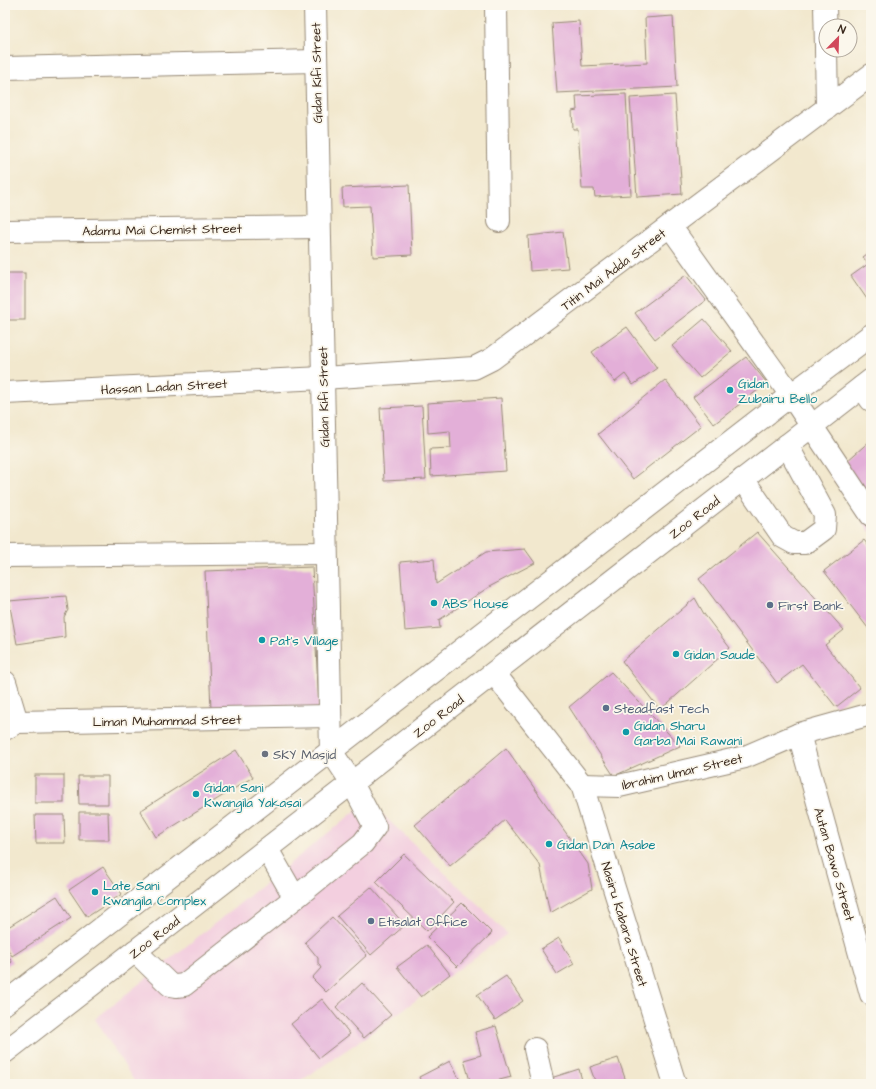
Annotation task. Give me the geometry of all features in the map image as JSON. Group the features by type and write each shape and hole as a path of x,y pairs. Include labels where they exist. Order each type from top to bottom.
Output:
{"street":[{"name":"Gidan Kifi Street","path":"314,5 331,751"},
{"path":"496,5 499,221"},
{"path":"825,5 825,18"},
{"path":"826,58 828,108"},
{"path":"5,68 316,61"},
{"name":"Titin Mai Adda Street","path":"323,378 474,368 492,359 871,75"},
{"path":"670,226 791,395 871,515"},
{"name":"Adamu Mai Chemist Street","path":"5,231 319,227"},
{"path":"5,1003 871,334"},
{"name":"Hassan Ladan Street","path":"5,393 323,378"},
{"name":"Zoo Road","path":"5,1052 811,426 868,389"},
{"path":"744,479 783,537 794,543 805,543 824,529 825,516 787,445"},
{"path":"5,556 326,553"},
{"name":"Nasiru Kabara Street","path":"494,673 582,785 675,1084"},
{"path":"5,682 11,726"},
{"name":"Ibrahim Umar Street","path":"582,785 619,786 744,757 799,734 871,714"},
{"name":"Liman Muhammad Street","path":"11,726 330,716"},
{"name":"Autan Bawo Street","path":"799,734 866,958 871,994"},
{"path":"135,951 170,985 184,985 295,898 362,843 375,827 352,783 331,751"},
{"path":"267,849 295,898"},
{"path":"535,1049 543,1084"}],"shaded area":[{"path":"368,801 482,908 507,934 364,1038 296,1084 136,1084 95,1019"}],"building":[{"path":"673,16 677,87 557,93 552,23 579,21 582,66 647,63 645,18"},
{"path":"626,94 631,195 595,197 594,189 582,189 578,129 573,129 572,111 577,110 576,96"},
{"path":"675,95 682,194 637,197 630,98"},
{"path":"409,185 412,255 373,257 370,206 343,207 342,188"},
{"path":"563,232 568,268 530,271 528,236"},
{"path":"871,251 871,300 869,302 851,276 868,264 863,257"},
{"path":"5,273 25,273 25,320 5,320"},
{"path":"686,275 706,300 655,339 635,313"},
{"path":"704,319 732,351 700,378 672,346"},
{"path":"627,327 657,368 633,385 625,374 615,382 592,352"},
{"name":"Gidan Zubairu Bello","path":"746,357 767,383 714,424 693,397"},
{"path":"665,380 701,426 633,479 598,434"},
{"path":"501,398 506,471 431,476 430,449 451,448 450,431 428,433 427,403"},
{"path":"422,406 426,479 384,481 380,408"},
{"path":"871,440 871,533 831,475"},
{"name":"First Bank","path":"757,532 844,630 825,645 860,688 836,707 802,664 777,683 699,579"},
{"path":"864,540 871,549 871,632 824,571"},
{"name":"ABS House","path":"525,549 535,563 489,587 439,620 440,628 405,631 400,562 434,559 436,584 486,552"},
{"name":"Pat's Village","path":"312,567 319,709 211,709 205,571"},
{"path":"66,596 68,610 64,617 65,637 17,644 9,601"},
{"name":"Gidan Saude","path":"695,598 704,614 730,648 660,710 622,661"},
{"name":"Gidan Sharu Garba Mai Rawani","path":"611,672 680,746 614,776 569,707"},
{"name":"Gidan Dan Asabe","path":"506,748 588,864 592,889 550,913 540,865 505,820 450,866 415,825"},
{"name":"Gidan Sani Kwangila Yakasai","path":"236,750 253,777 156,837 140,811"},
{"path":"35,775 64,775 64,803 35,803"},
{"path":"78,776 108,776 108,804 79,804"},
{"path":"79,812 108,812 109,840 79,840"},
{"path":"35,815 64,815 65,843 36,843"},
{"path":"404,854 454,902 427,931 376,882"},
{"name":"Late Sani Kwangila Complex","path":"103,867 122,894 87,917 69,890"},
{"name":"Etisalat Office","path":"371,887 405,925 371,955 337,916"},
{"path":"57,896 71,918 12,956 5,945 5,929"},
{"path":"462,903 492,933 457,967 427,937"},
{"path":"332,917 367,955 326,992 312,978 321,968 318,963 318,958 305,942"},
{"path":"559,938 574,964 557,974 541,949"},
{"path":"427,945 450,974 421,997 397,967"},
{"path":"5,951 12,962 5,967"},
{"path":"506,976 523,1001 495,1020 477,995"},
{"path":"362,983 391,1015 364,1038 336,1007"},
{"path":"322,999 350,1034 319,1058 291,1024"},
{"path":"496,1026 511,1077 492,1082 492,1084 471,1084 464,1060 481,1055 475,1032"},
{"path":"618,1058 627,1084 596,1084 590,1067"},
{"path":"450,1061 462,1084 422,1084 419,1077"},
{"path":"579,1069 583,1084 552,1084 551,1078"}],"place":[{"name":"Gidan Zubairu Bello","path":"730,390"},
{"name":"ABS House","path":"434,603"},
{"name":"First Bank","path":"770,605"},
{"name":"Pat's Village","path":"262,640"},
{"name":"Gidan Saude","path":"676,654"},
{"name":"Steadfast Tech","path":"606,708"},
{"name":"Gidan Sharu Garba Mai Rawani","path":"626,732"},
{"name":"SKY Masjid","path":"265,754"},
{"name":"Gidan Sani Kwangila Yakasai","path":"196,794"},
{"name":"Gidan Dan Asabe","path":"549,844"},
{"name":"Late Sani Kwangila Complex","path":"95,892"},
{"name":"Etisalat Office","path":"371,921"}]}
